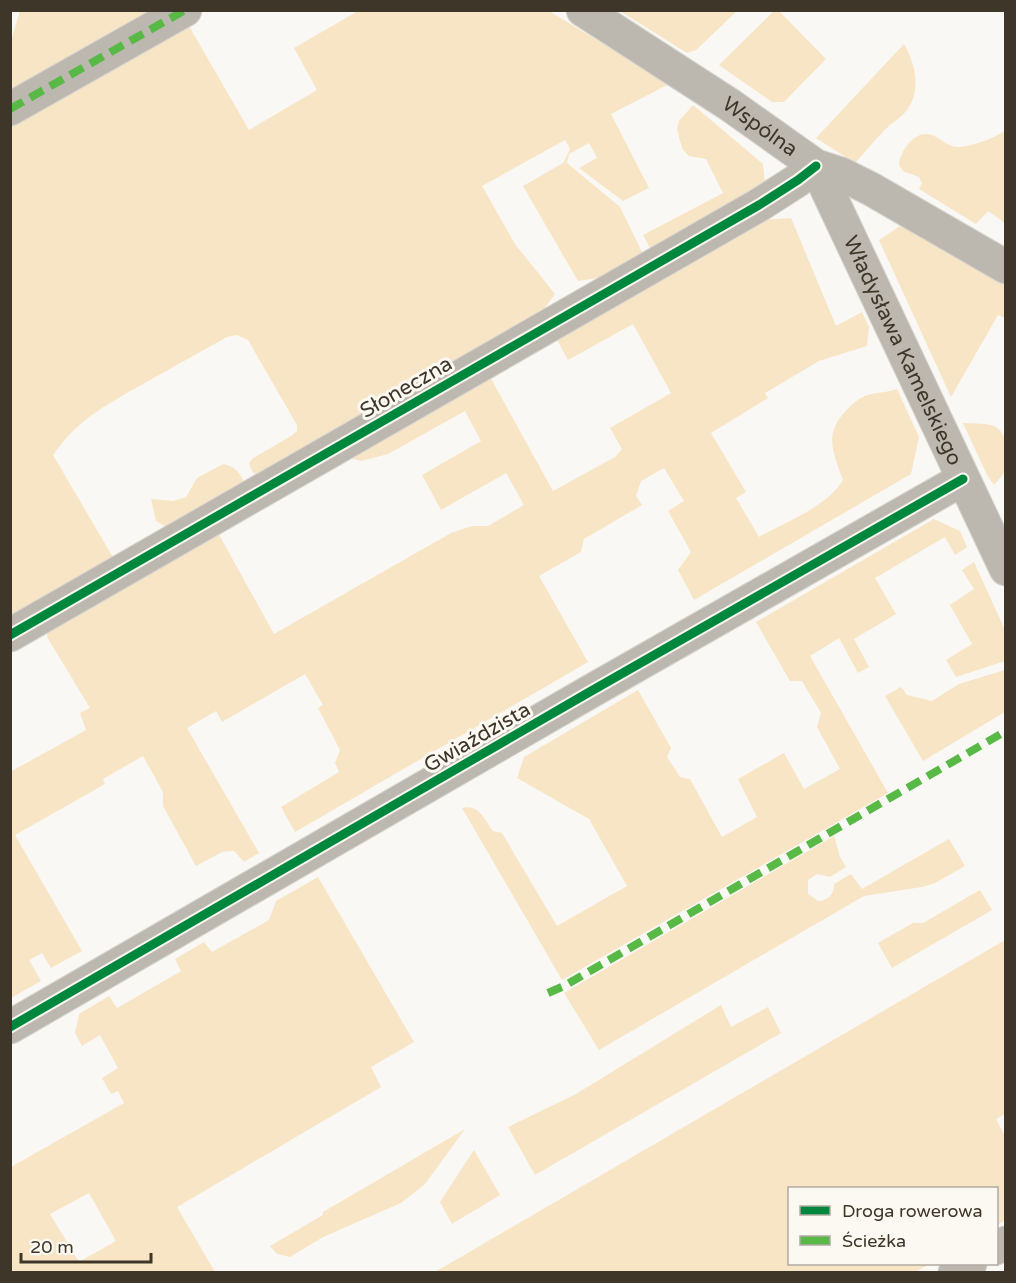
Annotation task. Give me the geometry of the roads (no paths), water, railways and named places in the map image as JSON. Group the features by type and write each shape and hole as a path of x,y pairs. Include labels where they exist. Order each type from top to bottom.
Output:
{"street":[{"path":"10,109 185,10"},
{"name":"Wspólna","path":"583,10 730,105 816,165 871,189 1005,267"},
{"name":"Władysława Kamelskiego","path":"816,165 1005,569"},
{"name":"Słoneczna","path":"10,635 759,205 798,180 816,165"},
{"name":"Gwiaździsta","path":"10,1028 586,694 963,479"}]}
